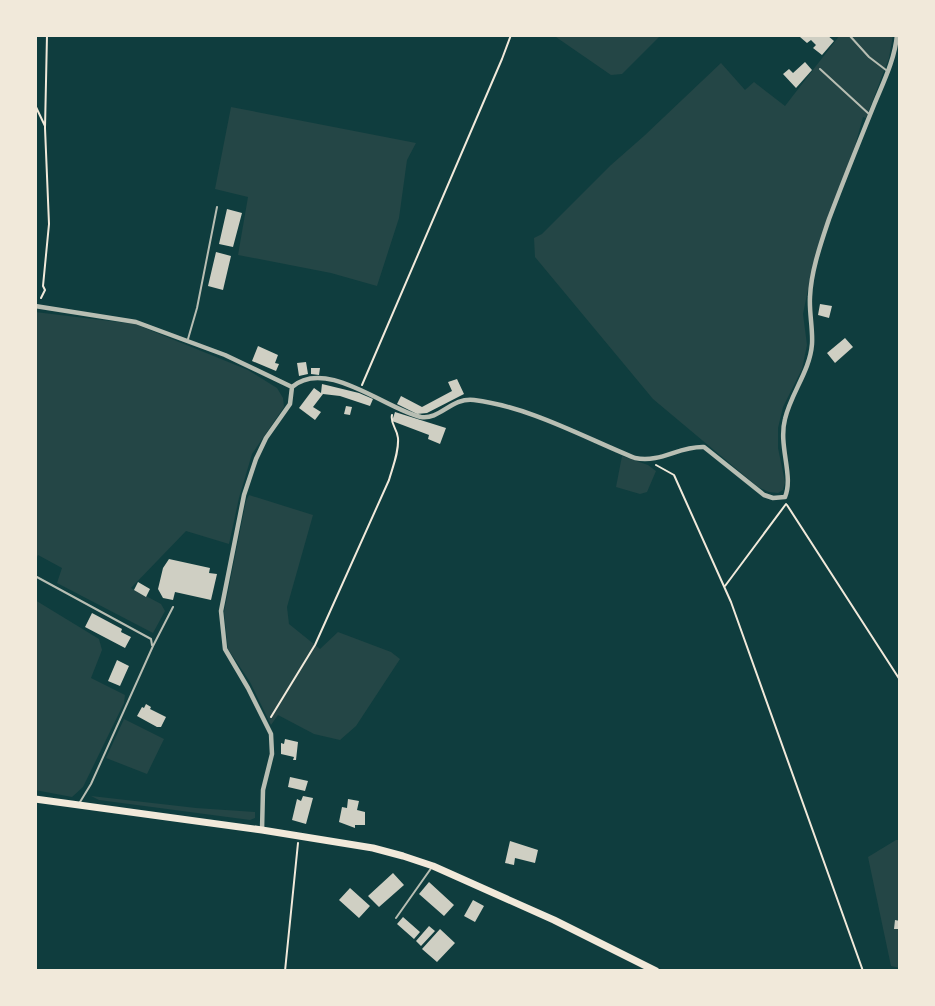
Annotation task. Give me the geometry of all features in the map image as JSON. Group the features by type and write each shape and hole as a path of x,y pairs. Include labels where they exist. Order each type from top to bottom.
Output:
{"main road":[{"path":"35,799 373,848 433,866 554,920 656,971"}],"street":[{"path":"262,830 263,790 272,754 271,734 225,649 221,611 248,483 266,438 290,404 292,387 309,378 325,380 361,389 406,412 430,417 461,399 496,404 524,412 635,458 649,460 684,449 704,447 764,495 785,500 789,483 782,431 788,405 807,364 812,344 810,295 813,278 829,219 896,47 897,35"},
{"path":"35,306 136,321 225,355 292,387"}],"lane":[{"path":"850,36 869,57 887,71"},
{"path":"820,69 870,115"},
{"path":"188,340 217,207"},
{"path":"35,576 151,639 153,646"},
{"path":"77,805 96,773 173,607"},
{"path":"396,918 433,866"}],"path":[{"path":"42,292 45,290 49,224 45,128 47,35"},
{"path":"361,389 510,35"},
{"path":"35,105 45,128"},
{"path":"267,724 315,645 389,480 397,451 398,435 391,422 393,406"},
{"path":"649,460 674,475 724,587 863,971"},
{"path":"724,587 785,500 900,680"},
{"path":"285,971 299,836"}],"shaded area":[{"path":"553,35 661,35 622,74 611,75"},
{"path":"840,35 893,35 889,58 866,118 863,117 815,255 803,314 807,345 802,369 783,407 778,428 778,448 785,482 783,490 778,493 769,492 758,487 653,399 535,257 534,238 542,234 611,165 721,63 745,90 754,82 785,106"},
{"path":"231,107 416,143 407,160 399,218 377,286 331,273 238,255 248,197 215,189"},
{"path":"35,312 135,324 248,370 277,388 283,398 284,407 252,454 229,544 186,531 131,588 161,604 165,611 153,633 57,583 62,568 38,555 35,561"},
{"path":"622,456 648,465 656,471 647,492 640,494 616,487"},
{"path":"249,495 313,515 287,607 289,624 320,649 338,632 391,652 400,659 356,726 340,740 314,734 278,715 271,725 250,682 228,649 224,612"},
{"path":"35,600 99,639 102,650 91,678 125,695 124,703 83,787 72,797 35,790"},
{"path":"124,719 164,739 147,774 106,758"},
{"path":"91,796 255,812 255,818 250,820 99,800"},
{"path":"900,840 900,968 891,966 868,857"}],"building":[{"path":"827,35 834,41 822,55 813,48 816,45 811,40 807,43 800,37"},
{"path":"805,62 812,70 796,88 783,74 789,69 793,73"},
{"path":"227,209 242,213 233,247 219,244"},
{"path":"216,252 231,256 223,290 208,286"},
{"path":"820,304 832,306 829,318 818,315"},
{"path":"845,338 853,347 835,363 827,353"},
{"path":"258,346 278,355 275,363 279,364 276,371 252,361"},
{"path":"306,362 308,374 299,376 297,363"},
{"path":"311,368 320,368 319,375 311,374"},
{"path":"457,379 464,394 427,413 417,414 397,404 401,396 422,407 452,391 448,382"},
{"path":"322,384 373,399 370,406 340,396 323,394 313,407 321,412 315,420 299,408 314,388 321,393"},
{"path":"346,406 352,407 350,415 344,414"},
{"path":"395,412 446,428 440,444 428,439 429,435 392,421"},
{"path":"169,559 210,568 209,573 217,574 211,600 175,592 173,600 163,598 158,589 163,568"},
{"path":"138,582 150,589 146,597 134,590"},
{"path":"92,613 131,637 125,648 85,627"},
{"path":"117,660 129,666 120,686 108,681"},
{"path":"146,704 166,717 161,727 137,716"},
{"path":"285,739 298,742 296,760 281,754 281,743 284,744"},
{"path":"290,777 308,781 305,791 288,787"},
{"path":"303,796 313,798 306,824 292,820 297,799 301,801"},
{"path":"348,799 359,801 357,810 365,812 365,825 355,825 355,828 339,822 342,807 347,808"},
{"path":"510,841 538,850 535,863 515,858 514,865 505,863"},
{"path":"393,873 404,885 379,907 368,896"},
{"path":"429,882 454,905 444,916 419,894"},
{"path":"350,888 370,906 359,918 339,900"},
{"path":"473,900 484,906 475,922 464,916"},
{"path":"403,917 420,932 414,939 397,924"},
{"path":"895,920 900,921 900,929 894,929"},
{"path":"429,926 435,931 421,946 416,941"},
{"path":"440,929 455,943 437,962 422,949"}]}
